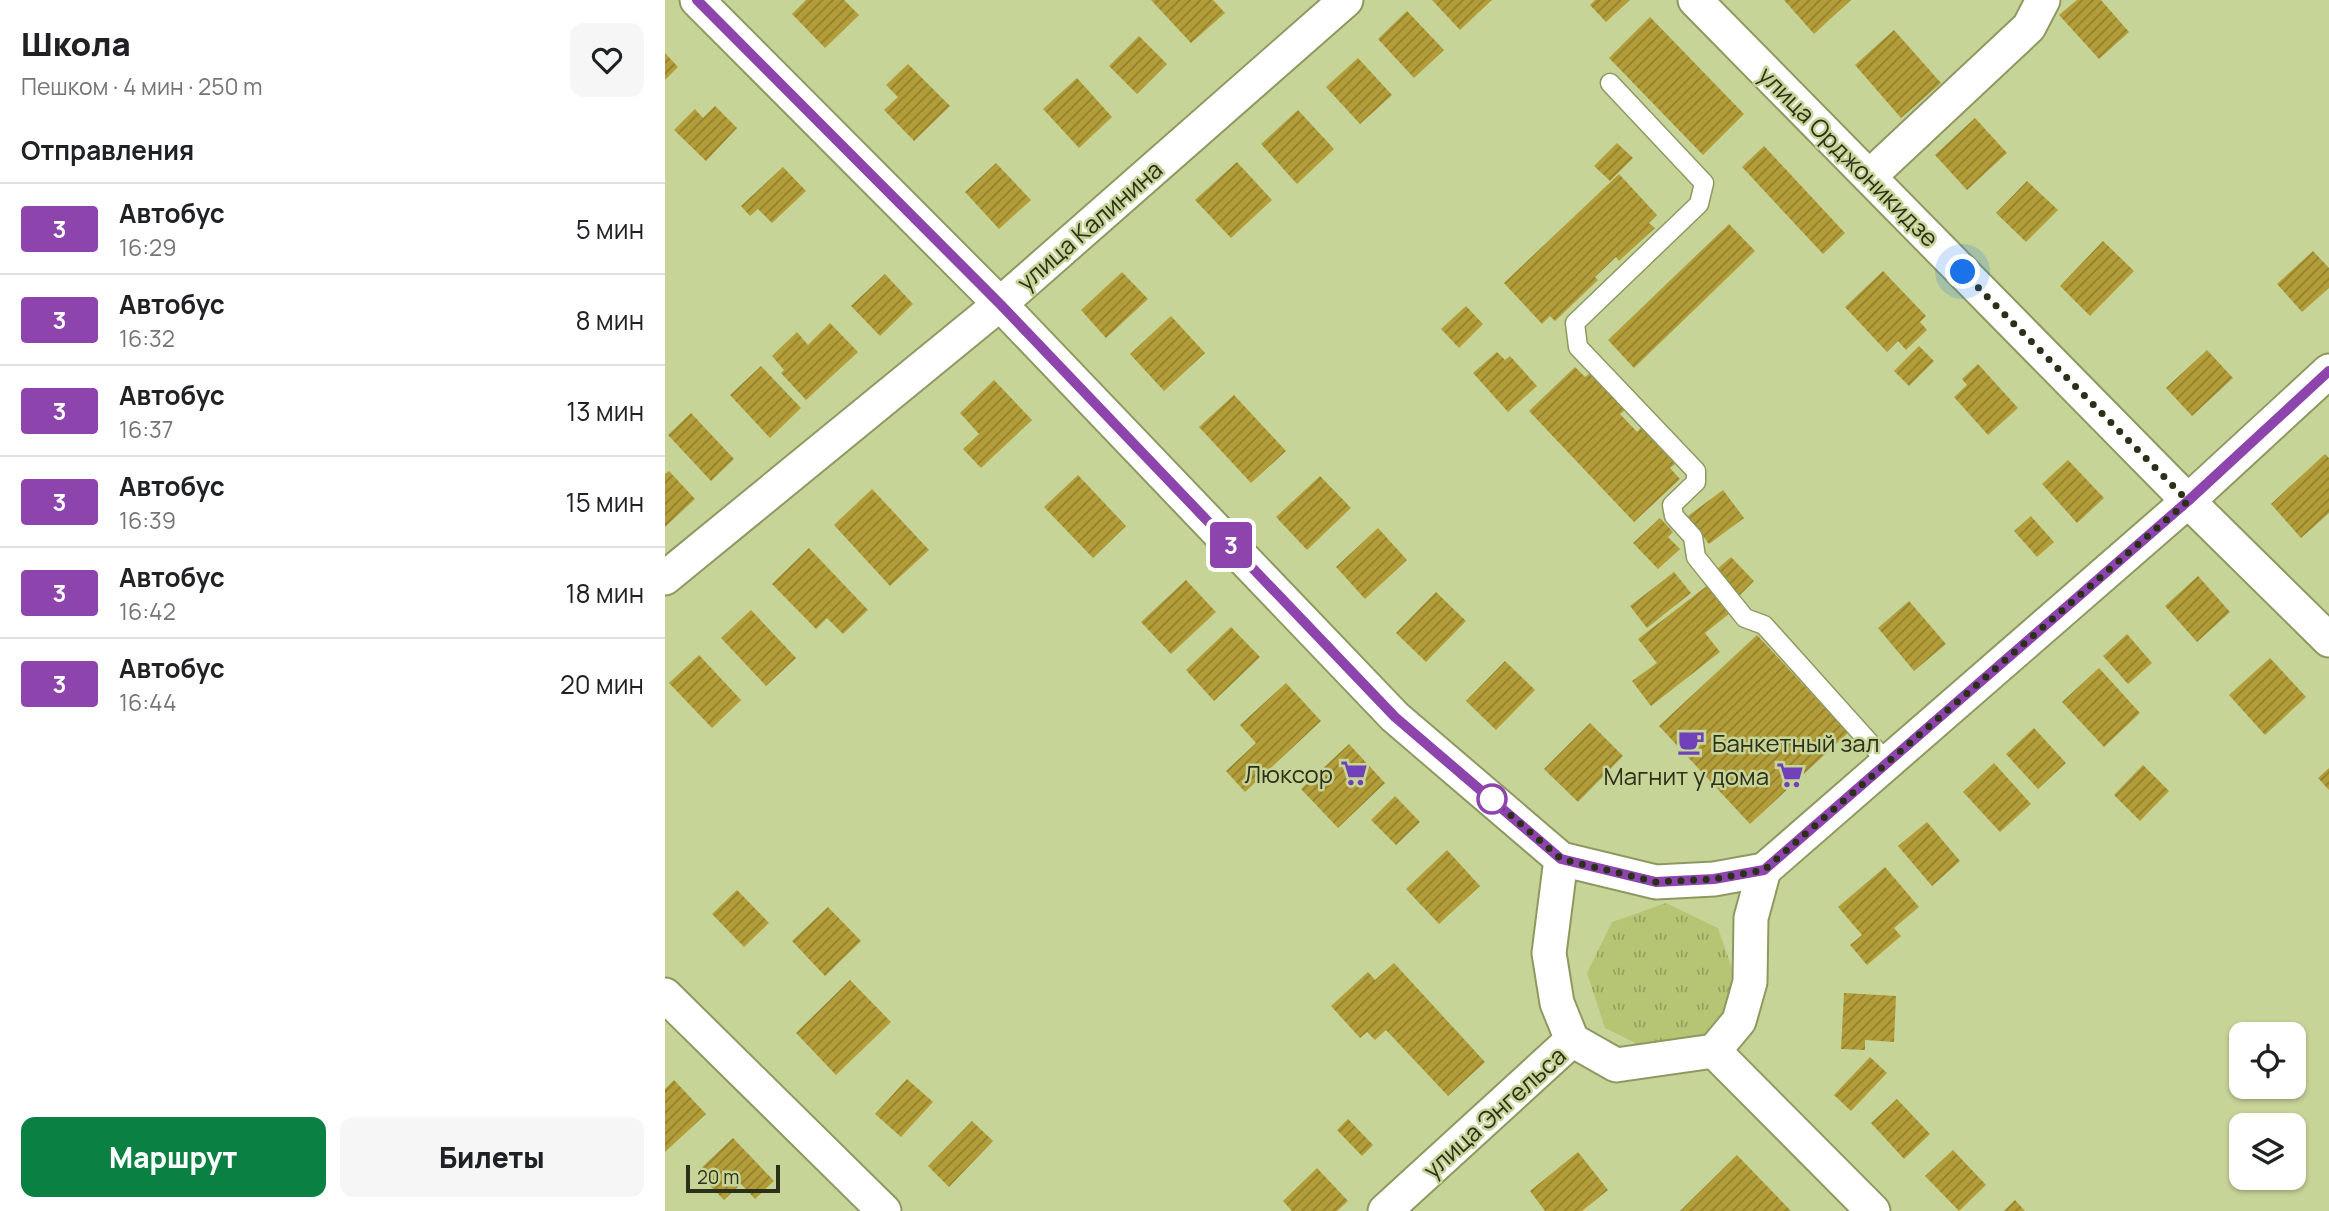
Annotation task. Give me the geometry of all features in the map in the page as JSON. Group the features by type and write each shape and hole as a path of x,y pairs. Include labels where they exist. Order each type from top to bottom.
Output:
{"street":[{"path":"697,0 1000,304 1395,717 1561,859 1656,882 1714,879 1764,870 2188,501 2329,371"},
{"name":"улица Калинина","path":"665,578 1000,304 1346,0"},
{"name":"улица Орджоникидзе","path":"1695,0 2188,501 2329,640"},
{"path":"1870,176 2029,27 2043,0"},
{"path":"1561,859 1549,953 1557,1003 1572,1040 1616,1065 1714,1051 1739,1021 1750,982 1751,918 1764,870"},
{"path":"665,995 884,1211"},
{"name":"улица Энгельса","path":"1385,1211 1572,1040"},
{"path":"1714,1051 1873,1211"}],"lane":[{"path":"1610,83 1704,183 1699,204 1575,323 1578,347 1696,471 1696,482 1672,505 1674,516 1693,537 1696,557 1745,618 1764,625 1888,763"}],"green space":[{"path":"1666,903 1718,928 1737,983 1712,1035 1657,1054 1605,1028 1587,973 1612,922"}],"building":[{"path":"806,0 844,0 859,15 825,48 792,14"},
{"path":"1151,0 1213,0 1225,13 1191,43"},
{"path":"1432,0 1492,0 1460,30"},
{"path":"1595,0 1630,0 1606,22 1590,5"},
{"path":"1784,0 1851,0 1814,34"},
{"path":"2077,0 2101,0 2129,32 2099,59 2059,15"},
{"path":"1407,11 1444,50 1414,78 1378,39"},
{"path":"1650,17 1744,114 1703,155 1609,58"},
{"path":"1894,30 1941,83 1901,118 1855,65"},
{"path":"1139,36 1167,64 1137,94 1109,66"},
{"path":"665,53 678,67 665,80"},
{"path":"1358,58 1392,95 1360,124 1326,87"},
{"path":"908,64 950,106 914,141 884,110 898,97 886,85"},
{"path":"1077,78 1112,117 1079,148 1043,109"},
{"path":"715,106 737,128 706,161 674,130 695,109 703,118"},
{"path":"1298,110 1334,149 1297,184 1261,144"},
{"path":"1975,118 2007,153 1967,190 1935,155"},
{"path":"1617,143 1633,158 1610,181 1594,166"},
{"path":"1764,146 1845,233 1823,254 1742,167"},
{"path":"1237,162 1272,200 1231,238 1195,200"},
{"path":"996,163 1031,200 999,229 965,192"},
{"path":"783,167 806,191 772,223 758,209 750,216 741,206"},
{"path":"1619,174 1657,215 1649,223 1655,228 1619,261 1616,257 1595,277 1598,280 1555,321 1550,316 1542,324 1504,283"},
{"path":"2027,181 2058,210 2026,242 1996,213"},
{"path":"1729,224 1755,251 1634,368 1608,340"},
{"path":"2103,241 2134,271 2090,316 2060,286"},
{"path":"2313,251 2329,268 2329,288 2302,312 2277,284"},
{"path":"1883,271 1926,316 1920,322 1927,330 1906,350 1898,341 1887,352 1845,307"},
{"path":"1122,272 1148,299 1106,338 1081,310"},
{"path":"885,274 913,304 880,336 851,306"},
{"path":"1466,306 1483,324 1459,348 1441,329"},
{"path":"1171,316 1205,353 1164,391 1130,354"},
{"path":"830,323 858,352 806,400 781,373 784,370 772,356 797,332 808,345"},
{"path":"1919,346 1934,361 1909,386 1894,371"},
{"path":"2207,350 2233,378 2192,416 2166,388"},
{"path":"1497,352 1505,360 1510,356 1537,386 1508,412 1473,373"},
{"path":"1978,364 2018,408 1988,435 1954,397 1967,385 1962,379"},
{"path":"761,366 801,408 770,438 730,395"},
{"path":"1575,367 1585,377 1590,373 1625,410 1620,414 1637,432 1641,428 1675,464 1670,468 1680,479 1634,522 1529,411"},
{"path":"994,380 1032,420 981,468 963,449 979,434 960,413"},
{"path":"1234,395 1286,451 1251,483 1199,427"},
{"path":"691,413 734,459 711,481 668,435"},
{"path":"2325,454 2329,458 2329,513 2301,538 2271,504"},
{"path":"2068,460 2104,498 2077,523 2042,484"},
{"path":"669,471 695,499 665,527 665,474"},
{"path":"1078,475 1126,526 1093,558 1044,507"},
{"path":"1320,476 1351,508 1307,550 1276,517"},
{"path":"872,489 929,550 890,586 834,525"},
{"path":"1723,490 1744,518 1709,544 1688,516"},
{"path":"2031,516 2054,542 2037,557 2014,531"},
{"path":"1660,518 1673,532 1668,537 1680,549 1658,569 1633,543"},
{"path":"1378,528 1407,560 1365,599 1336,567"},
{"path":"809,548 868,610 843,634 827,618 816,629 772,584"},
{"path":"1731,557 1754,581 1739,596 1715,571"},
{"path":"1674,572 1691,593 1647,628 1630,606"},
{"path":"2198,576 2230,612 2197,642 2165,606"},
{"path":"1186,580 1216,612 1171,654 1141,622"},
{"path":"1708,585 1730,613 1705,633 1720,652 1651,706 1632,681 1657,663 1638,639"},
{"path":"1436,592 1466,621 1426,662 1396,633"},
{"path":"1909,601 1946,644 1914,671 1878,628"},
{"path":"751,610 796,658 766,686 721,638"},
{"path":"1231,627 1260,657 1214,701 1186,670"},
{"path":"2127,634 2152,663 2128,684 2103,656"},
{"path":"1757,635 1848,733 1750,824 1659,726"},
{"path":"699,655 741,700 712,728 669,683"},
{"path":"2270,658 2306,697 2265,735 2229,695"},
{"path":"1505,661 1535,690 1496,730 1466,701"},
{"path":"2099,668 2140,713 2104,747 2062,702"},
{"path":"1286,683 1321,721 1245,792 1226,771 1256,743 1240,725"},
{"path":"1590,723 1623,756 1578,802 1544,769"},
{"path":"2034,728 2066,763 2038,789 2006,754"},
{"path":"1349,744 1385,783 1338,828 1301,789"},
{"path":"1994,763 2031,804 2000,832 1963,792"},
{"path":"2143,765 2169,791 2140,821 2114,795"},
{"path":"2329,768 2329,790 2318,778"},
{"path":"1395,796 1420,822 1396,845 1371,820"},
{"path":"1927,822 1960,861 1932,886 1898,846"},
{"path":"1447,850 1480,886 1439,924 1406,889"},
{"path":"1885,867 1919,907 1894,928 1901,936 1867,965 1850,945 1862,935 1838,907"},
{"path":"737,890 769,923 744,947 712,914"},
{"path":"828,907 861,941 825,976 792,941"},
{"path":"1394,963 1485,1062 1448,1096 1386,1030 1375,1040 1367,1032 1360,1038 1331,1006 1368,972 1375,980"},
{"path":"850,980 891,1022 836,1075 796,1033"},
{"path":"1844,993 1896,996 1894,1042 1865,1040 1865,1050 1841,1049"},
{"path":"1870,1057 1887,1073 1851,1111 1834,1095"},
{"path":"907,1079 933,1102 901,1137 875,1114"},
{"path":"674,1080 706,1114 665,1152 665,1089"},
{"path":"1897,1099 1930,1134 1904,1159 1871,1123"},
{"path":"1348,1119 1373,1145 1362,1156 1337,1130"},
{"path":"972,1121 993,1141 949,1187 928,1166"},
{"path":"733,1138 774,1181 755,1199 741,1184 724,1200 697,1172"},
{"path":"1953,1150 1986,1185 1959,1211 1925,1176"},
{"path":"1578,1152 1608,1190 1582,1211 1545,1211 1530,1191"},
{"path":"1737,1155 1791,1211 1680,1211"},
{"path":"1317,1168 1348,1201 1337,1211 1292,1211 1283,1201"},
{"path":"2015,1200 2025,1211 2004,1211"}],"bus line":[{"name":"3","path":"697,0 1000,304 1395,717 1561,859 1656,882 1714,879 1764,870 2188,501 2329,371"}],"place":[{"name":"Банкетный зал","path":"1691,742"},
{"name":"Люксор","path":"1354,773"},
{"name":"Магнит у дома","path":"1790,775"}],"route":[{"path":"1492,799 1561,859 1656,882 1714,879 1764,870 2188,501 1963,272"}]}
